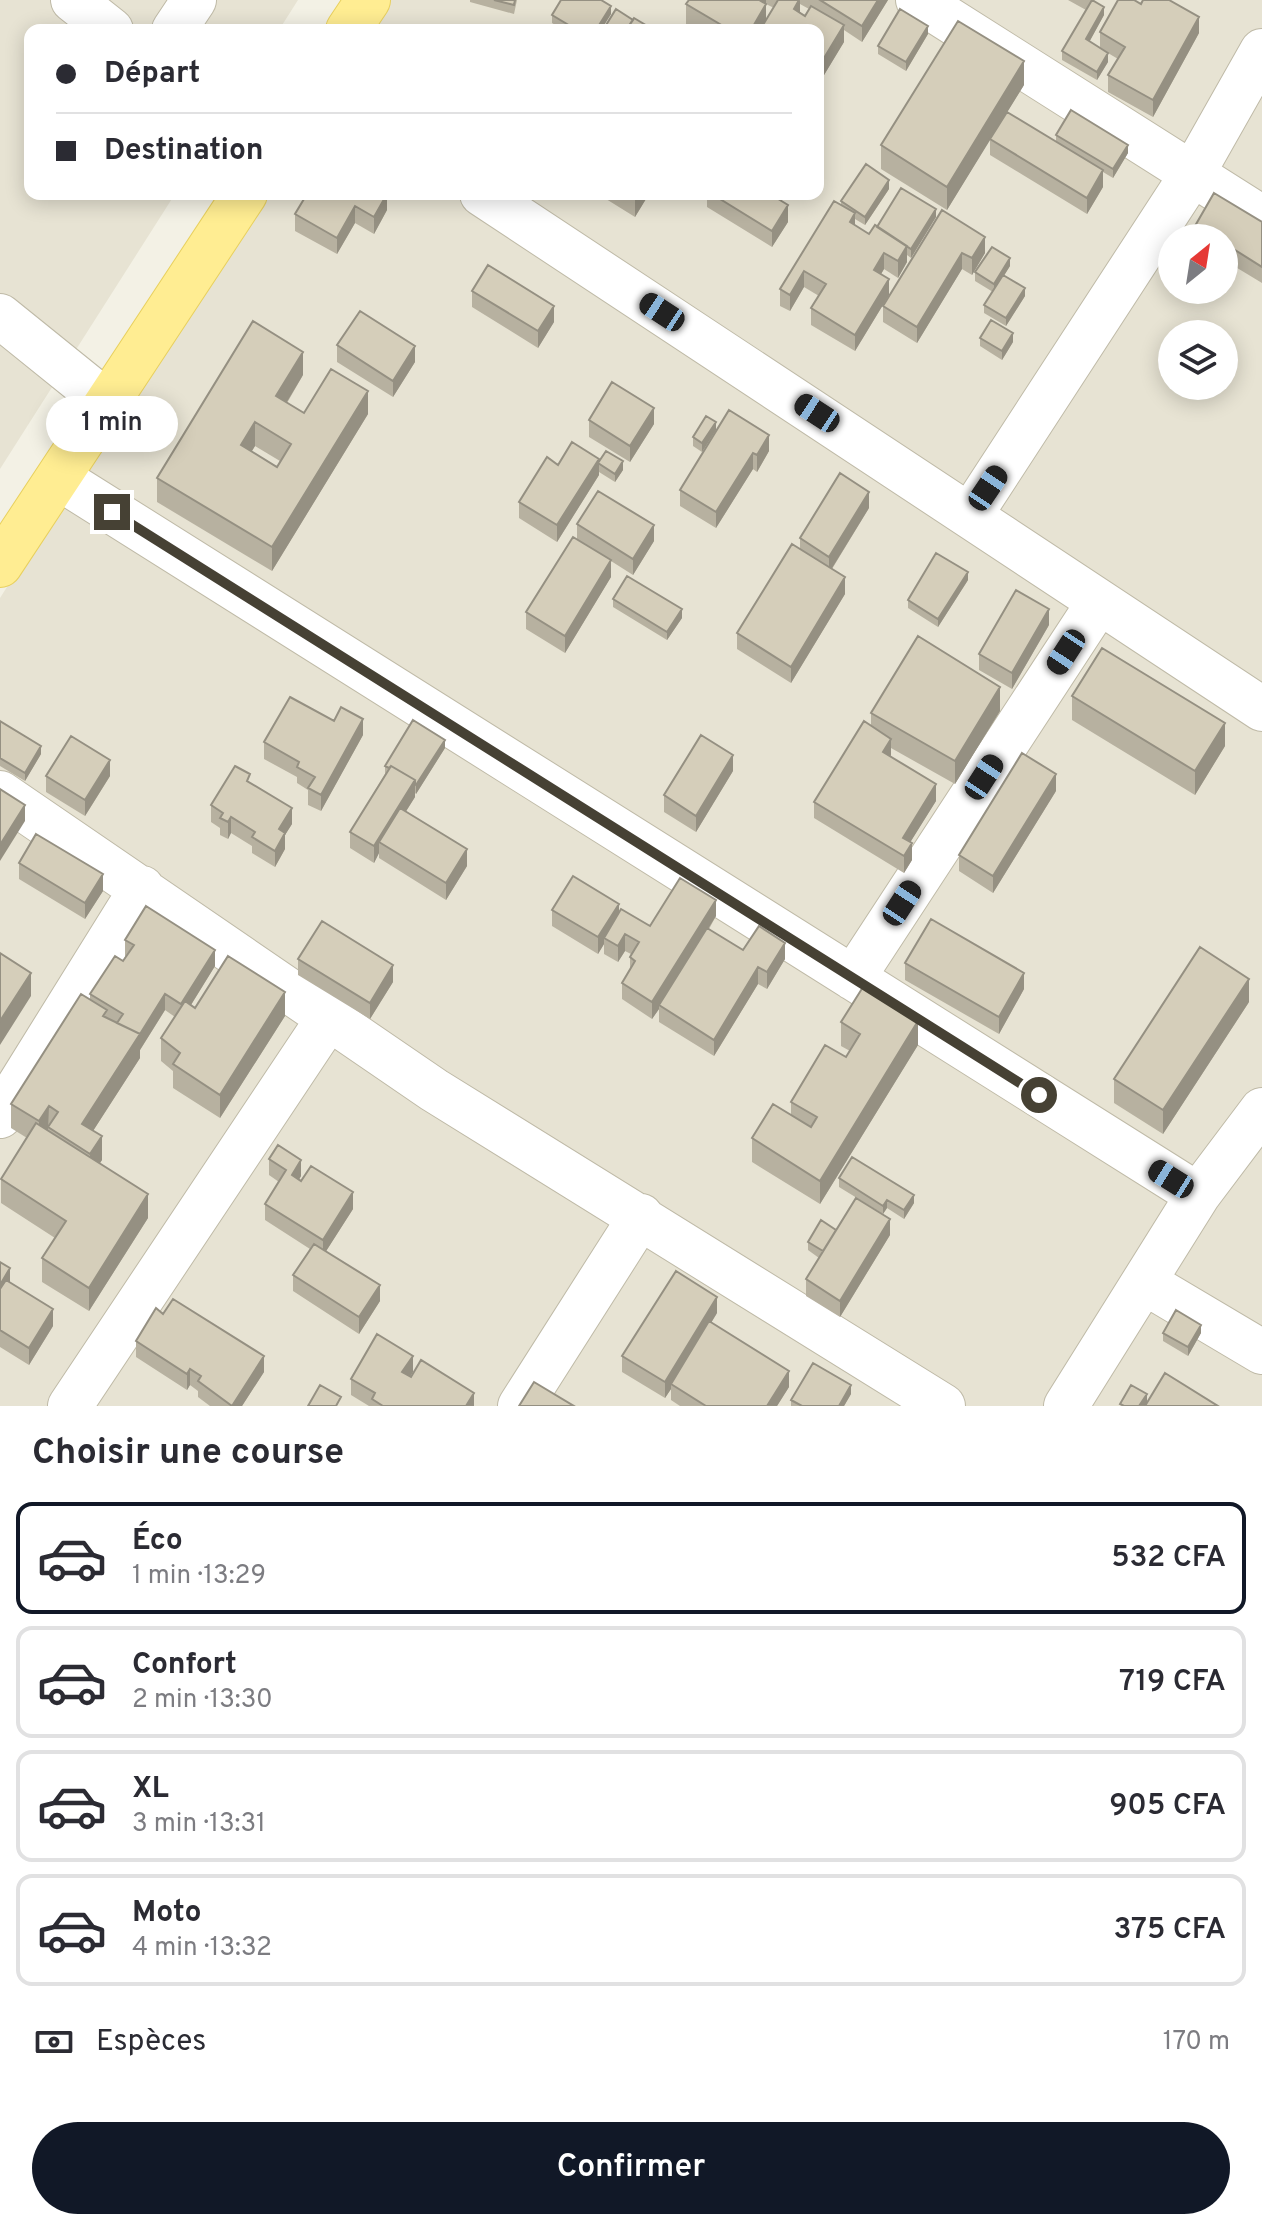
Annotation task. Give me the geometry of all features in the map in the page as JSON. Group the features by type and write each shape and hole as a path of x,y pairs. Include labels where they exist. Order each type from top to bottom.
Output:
{"main road":[{"path":"352,24 368,0"},
{"path":"0,565 241,200"}],"street":[{"path":"73,0 103,24"},
{"path":"178,24 194,0"},
{"path":"918,0 1262,218"},
{"path":"971,514 1193,173 1262,51"},
{"path":"491,200 1262,709"},
{"path":"0,316 109,404"},
{"path":"59,478 1198,1195"},
{"path":"853,978 1099,602"},
{"path":"0,793 434,1090 943,1406"},
{"path":"0,1116 142,888"},
{"path":"70,1406 330,1016"},
{"path":"1066,1406 1198,1195 1262,1110"},
{"path":"520,1406 641,1216"},
{"path":"1144,1282 1262,1352"}],"shaded area":[{"path":"0,0 298,0 283,24 24,24 24,200 171,200 0,469"},
{"path":"382,0 1262,0 1262,1406 0,1406 0,598 252,200 824,200 824,24 366,24"}],"building":[{"path":"494,0 515,0 514,5"},
{"path":"561,0 601,0 611,6 600,24 567,24 552,15"},
{"path":"689,0 759,0 766,4 754,24 720,24 686,4"},
{"path":"778,0 799,0 794,9 805,16 811,6 844,25 824,58 824,24 764,24"},
{"path":"820,0 878,0 862,26"},
{"path":"1092,0 1104,7 1086,39 1108,53 1097,72 1062,51"},
{"path":"1118,0 1134,0 1141,4 1143,0 1169,0 1199,17 1153,100 1108,75 1125,47 1100,32"},
{"path":"616,9 633,20 630,24 607,24"},
{"path":"900,9 928,26 906,62 878,46"},
{"path":"634,18 644,24 630,24"},
{"path":"958,21 1024,61 947,187 881,145"},
{"path":"1071,110 1128,145 1113,169 1056,135"},
{"path":"1007,112 1103,170 1087,198 990,139"},
{"path":"866,164 889,180 865,217 841,201"},
{"path":"901,188 936,209 911,249 877,227"},
{"path":"1214,193 1262,222 1262,267 1238,252 1238,224 1196,224"},
{"path":"303,200 384,200 374,217 355,206 337,238 295,214"},
{"path":"722,200 780,200 788,205 772,231"},
{"path":"834,201 855,213 850,222 869,234 875,225 907,246 898,261 884,253 874,270 889,279 855,335 811,308 826,284 804,271 790,295 780,289"},
{"path":"942,210 985,237 972,258 962,253 917,327 883,306"},
{"path":"992,247 1010,258 994,284 975,272"},
{"path":"488,265 554,306 538,331 472,291"},
{"path":"1003,275 1025,288 1006,318 984,305"},
{"path":"360,311 415,346 393,381 337,345"},
{"path":"991,320 1013,333 1002,351 980,338"},
{"path":"253,321 303,352 276,396 304,413 331,369 368,391 272,547 157,478","holes":["255,422 291,444 277,467 241,445"]},
{"path":"612,382 654,408 630,446 589,420"},
{"path":"729,410 769,435 757,455 753,453 716,512 680,490"},
{"path":"706,416 716,422 702,443 693,437"},
{"path":"572,442 599,459 557,525 519,502 547,457 558,465"},
{"path":"606,451 623,461 615,474 598,463"},
{"path":"840,473 869,492 829,557 800,538"},
{"path":"598,491 654,525 633,559 577,524"},
{"path":"573,537 611,560 565,636 526,612"},
{"path":"792,544 845,577 791,667 737,633"},
{"path":"936,553 968,572 938,619 908,600"},
{"path":"627,576 682,609 667,632 613,599"},
{"path":"1016,590 1049,609 1012,673 979,654"},
{"path":"918,636 1000,687 955,761 871,713"},
{"path":"1102,648 1225,723 1195,771 1072,696"},
{"path":"290,697 334,721 341,707 363,719 321,795 308,788 315,777 297,767 299,762 264,742"},
{"path":"413,720 445,740 416,785 415,780 391,766 385,766"},
{"path":"0,721 41,746 25,773 0,758"},
{"path":"864,721 891,739 883,752 936,784 903,838 912,843 904,856 814,802"},
{"path":"701,735 733,755 696,816 664,795"},
{"path":"71,736 110,760 85,800 46,776"},
{"path":"1022,753 1056,774 993,876 959,855"},
{"path":"235,766 250,774 247,781 292,808 279,829 285,833 275,851 252,837 255,832 231,817 228,822 220,818 223,813 211,805"},
{"path":"391,766 415,780 374,846 350,832"},
{"path":"0,789 25,805 0,845"},
{"path":"400,808 467,849 446,883 379,842"},
{"path":"36,834 103,874 85,903 19,863"},
{"path":"573,876 619,904 598,937 552,910"},
{"path":"680,878 716,900 652,1002 622,983 635,961 630,957 639,942 625,934 618,946 604,938 621,909 650,926"},
{"path":"146,906 215,950 181,1004 165,994 140,1034 117,1023 123,1014 90,994 115,956 123,961 134,945 125,940"},
{"path":"931,919 1024,973 999,1017 905,963"},
{"path":"322,921 393,965 370,1003 298,959"},
{"path":"759,926 785,943 767,972 758,967 714,1040 659,1005 707,928 743,950"},
{"path":"1200,947 1249,979 1163,1110 1114,1079"},
{"path":"0,953 31,973 0,1021"},
{"path":"228,956 285,992 220,1095 173,1064 180,1053 161,1038 185,1001 195,1008"},
{"path":"863,987 918,1021 820,1181 752,1138 773,1104 811,1127 817,1117 791,1102 825,1045 846,1057 860,1034 841,1022"},
{"path":"81,994 107,1010 103,1016 140,1034 82,1124 102,1136 90,1154 48,1127 58,1112 49,1106 39,1121 11,1104"},
{"path":"36,1123 148,1194 89,1288 42,1258 66,1221 1,1179"},
{"path":"278,1145 301,1160 292,1175 301,1181 311,1166 353,1192 323,1240 265,1204 286,1170 269,1159"},
{"path":"852,1157 914,1195 904,1210 887,1200 883,1206 839,1178"},
{"path":"856,1198 890,1219 840,1301 806,1279"},
{"path":"821,1220 836,1230 823,1251 808,1242"},
{"path":"314,1244 380,1285 359,1317 293,1275"},
{"path":"0,1262 10,1268 0,1285"},
{"path":"676,1271 717,1297 665,1382 622,1356"},
{"path":"6,1280 53,1309 29,1348 0,1330 0,1289"},
{"path":"173,1299 264,1356 232,1406 198,1381 201,1376 190,1369 187,1374 136,1341 156,1308 163,1314"},
{"path":"1176,1310 1201,1325 1188,1347 1163,1333"},
{"path":"709,1321 789,1371 767,1406 706,1406 671,1384"},
{"path":"377,1334 413,1356 402,1372 411,1377 421,1360 474,1393 466,1406 383,1406 372,1399 375,1393 351,1379"},
{"path":"813,1363 851,1385 839,1406 802,1406 791,1400"},
{"path":"1165,1373 1218,1406 1145,1406"},
{"path":"534,1382 574,1406 519,1406"},
{"path":"320,1385 341,1397 336,1406 308,1406"},
{"path":"1131,1385 1147,1394 1139,1406 1120,1404"}],"route":[{"path":"112,512 1039,1095"}]}
